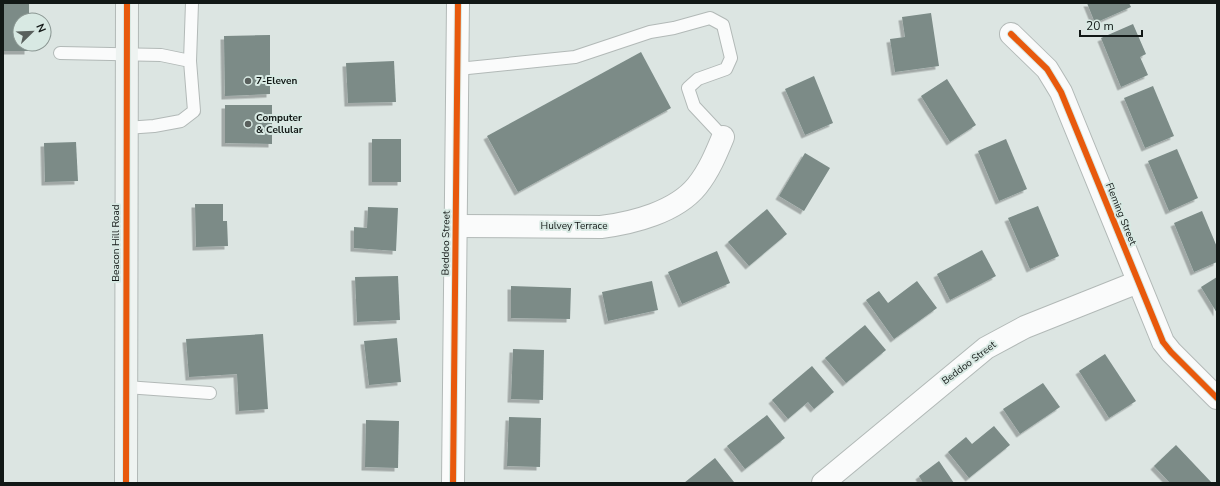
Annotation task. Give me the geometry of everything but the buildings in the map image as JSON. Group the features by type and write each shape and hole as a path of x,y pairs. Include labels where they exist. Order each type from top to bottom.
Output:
{"main road":[{"name":"Beacon Hill Road","path":"126,3 126,483"}],"street":[{"name":"Beddoo Street","path":"453,483 458,3"},
{"name":"Fleming Street","path":"1012,34 1047,69 1061,92 1163,342 1217,398"},
{"name":"Hulvey Terrace","path":"456,226 601,228 623,225 646,218 681,201 697,187 711,166 723,137"},
{"name":"Beddoo Street","path":"823,483 986,348 1025,327 1138,282"}],"lane":[{"path":"126,128 154,126 181,121 194,111 190,61 192,3"},
{"path":"458,69 576,57 650,32 674,28 710,18 723,25 730,58 726,69 698,79 688,88 694,106 723,137"},
{"path":"60,53 161,54 190,61"},
{"path":"126,387 210,393"}],"cycle path":[{"path":"126,483 127,3"},
{"path":"453,483 458,3"},
{"path":"1011,34 1047,69 1061,92 1163,342 1217,398"}],"place":[{"name":"7-Eleven","path":"248,81"},
{"name":"Computer & Cellular","path":"248,124"}]}
